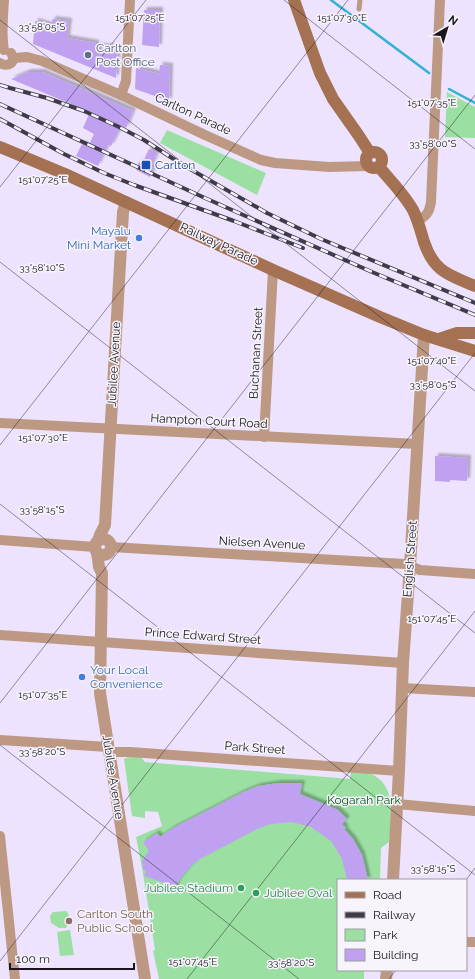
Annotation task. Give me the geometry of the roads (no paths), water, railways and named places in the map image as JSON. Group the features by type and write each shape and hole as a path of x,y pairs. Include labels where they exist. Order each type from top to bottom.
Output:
{"main road":[{"path":"294,0 320,73 333,99 370,153 366,159 367,164 373,166 400,192 413,210 430,257 436,265 446,273 475,286"},
{"name":"Railway Parade","path":"0,147 58,171 273,270 380,317 475,351"},
{"path":"439,339 457,333 475,333"}],"street":[{"path":"0,63 9,65 14,58 13,54 9,51 2,51 4,0"},
{"path":"121,95 126,81 130,0"},
{"path":"418,221 429,211 431,202 440,0"},
{"name":"Carlton Parade","path":"14,58 27,57 42,61 121,95 261,160 275,163 329,166 373,166"},
{"name":"Jubilee Avenue","path":"126,202 122,215 105,526 100,535 103,547 99,567 102,573 100,693 145,979"},
{"name":"Buchanan Street","path":"264,437 273,270"},
{"name":"English Street","path":"392,879 398,804 403,663 424,334"},
{"name":"Hampton Court Road","path":"0,423 418,444"},
{"name":"Nielsen Avenue","path":"0,540 404,564 420,570 475,574"},
{"name":"Prince Edward Street","path":"0,635 403,663"},
{"path":"402,688 475,692"},
{"name":"Park Street","path":"0,740 146,753 399,770"},
{"path":"398,804 475,811"},
{"path":"0,836 15,979"}],"lane":[{"path":"359,9 360,0"}],"waterway":[{"path":"331,0 429,73"},
{"path":"449,89 475,103"}],"railway":[{"path":"0,85 47,98 84,111 117,126 144,140 183,165 267,213 321,239 475,303"},
{"path":"0,104 205,198 372,272 475,315"},
{"path":"0,119 64,154 104,173 303,248"}],"place":[{"name":"Carlton Post Office","path":"88,55"},
{"name":"Carlton","path":"146,165"},
{"name":"Mayalu Mini Market","path":"139,238"},
{"name":"Your Local Convenience","path":"82,677"},
{"name":"Jubilee Stadium","path":"241,888"},
{"name":"Jubilee Oval","path":"256,893"},
{"name":"Carlton South Public School","path":"69,921"}],"park label":[{"name":"Kogarah Park","path":"364,800"}]}
